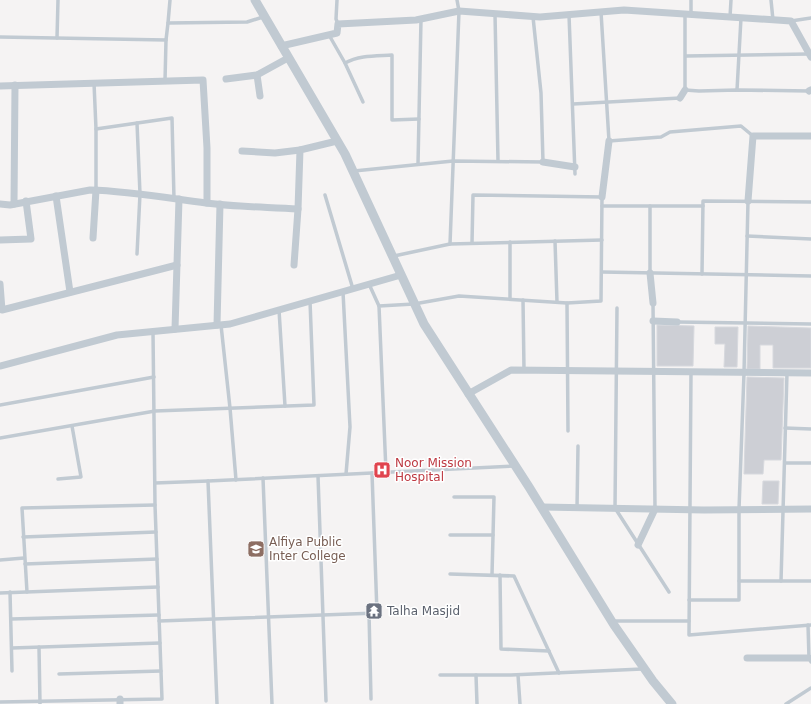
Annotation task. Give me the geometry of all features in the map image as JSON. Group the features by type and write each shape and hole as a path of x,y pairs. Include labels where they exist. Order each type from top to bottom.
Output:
{"street":[{"path":"255,0 353,171 424,324 542,507 612,621 644,669 672,704"},
{"path":"281,46 337,33 338,24 421,19 459,11 533,17 624,10 791,21 810,55"},
{"path":"226,79 257,75 288,58"},
{"path":"257,75 260,96"},
{"path":"0,86 203,80 207,148 207,203"},
{"path":"14,204 15,86"},
{"path":"680,98 685,90"},
{"path":"748,201 753,136 811,136"},
{"path":"602,197 609,141"},
{"path":"242,151 275,153 300,150 337,142"},
{"path":"294,265 300,150"},
{"path":"543,162 575,171"},
{"path":"0,204 14,204 96,190 207,203 298,209"},
{"path":"93,238 96,190"},
{"path":"56,196 70,292"},
{"path":"175,329 177,199"},
{"path":"0,240 31,239 26,202"},
{"path":"219,325 220,204"},
{"path":"0,284 2,310 177,265"},
{"path":"650,273 653,303"},
{"path":"0,366 118,335 230,324 401,275"},
{"path":"653,321 676,322"},
{"path":"468,394 511,370 811,373"},
{"path":"542,507 690,510 811,509"},
{"path":"638,545 655,509"},
{"path":"747,658 810,660"}],"lane":[{"path":"57,38 58,0"},
{"path":"165,81 166,40 170,0"},
{"path":"337,0 336,19 338,24"},
{"path":"450,244 459,11 457,0"},
{"path":"691,0 688,15 685,90 699,92 737,90 810,90"},
{"path":"730,17 731,0"},
{"path":"771,0 773,20"},
{"path":"601,12 609,141 662,137 670,132 740,126 753,136"},
{"path":"495,14 498,161"},
{"path":"570,15 575,171"},
{"path":"168,23 247,22 264,17"},
{"path":"353,171 453,160 543,162 541,93 533,17"},
{"path":"737,90 741,18"},
{"path":"791,21 811,18"},
{"path":"418,164 421,19"},
{"path":"329,35 363,102"},
{"path":"0,37 166,40"},
{"path":"686,56 810,55"},
{"path":"344,63 352,59 364,57 392,56 392,120 419,119"},
{"path":"94,83 96,190"},
{"path":"572,104 680,98"},
{"path":"96,129 172,118 177,199"},
{"path":"137,123 140,194 137,254"},
{"path":"379,306 414,304 459,296 567,303 601,301 602,197 473,194 472,243"},
{"path":"325,196 353,289"},
{"path":"702,274 703,201 811,202"},
{"path":"689,600 739,600 739,509 748,201"},
{"path":"602,206 703,206"},
{"path":"650,206 650,273"},
{"path":"747,236 811,239"},
{"path":"393,256 450,244 602,240"},
{"path":"555,241 557,302"},
{"path":"510,242 510,299"},
{"path":"602,272 811,276"},
{"path":"369,284 379,306 386,472"},
{"path":"343,292 350,427 346,474"},
{"path":"523,300 524,370"},
{"path":"0,438 155,411 314,405 310,301"},
{"path":"567,303 568,431"},
{"path":"653,303 655,509"},
{"path":"617,308 615,508 669,592"},
{"path":"279,310 285,406"},
{"path":"676,322 811,324"},
{"path":"219,325 230,408 236,480"},
{"path":"0,702 120,702 162,699 155,505 154,332"},
{"path":"691,372 689,634 810,625 810,660"},
{"path":"781,581 787,373"},
{"path":"0,405 154,377"},
{"path":"58,479 81,477 72,426"},
{"path":"786,428 811,429"},
{"path":"577,508 578,446"},
{"path":"785,463 811,463"},
{"path":"155,483 516,466"},
{"path":"159,621 377,613 372,473"},
{"path":"318,476 326,701"},
{"path":"263,478 272,704"},
{"path":"208,481 217,704"},
{"path":"454,497 494,497 492,575"},
{"path":"26,592 22,508 155,505"},
{"path":"23,537 156,532"},
{"path":"450,535 493,535"},
{"path":"0,560 24,558"},
{"path":"25,564 157,559"},
{"path":"450,574 514,576 559,673"},
{"path":"500,575 501,648 549,651"},
{"path":"739,581 811,580"},
{"path":"0,593 158,587"},
{"path":"10,592 12,671"},
{"path":"369,613 370,699"},
{"path":"11,619 159,615"},
{"path":"612,621 689,620"},
{"path":"12,648 160,643"},
{"path":"39,647 40,703"},
{"path":"440,675 518,675 644,669"},
{"path":"58,674 161,671"},
{"path":"476,675 477,704"},
{"path":"518,675 520,704"},
{"path":"786,704 811,688"}],"building":[{"path":"657,325 694,326 693,366 657,366"},
{"path":"748,326 811,328 811,368 773,368 773,345 760,345 760,369 747,369"},
{"path":"715,327 738,327 737,367 724,367 725,344 715,344"},
{"path":"747,377 784,378 781,460 764,460 763,474 744,474"},
{"path":"763,481 779,481 778,504 762,504"}],"place":[{"name":"Noor Mission Hospital","path":"382,470"},
{"name":"Alfiya Public Inter College","path":"256,549"},
{"name":"Talha Masjid","path":"374,611"}]}
